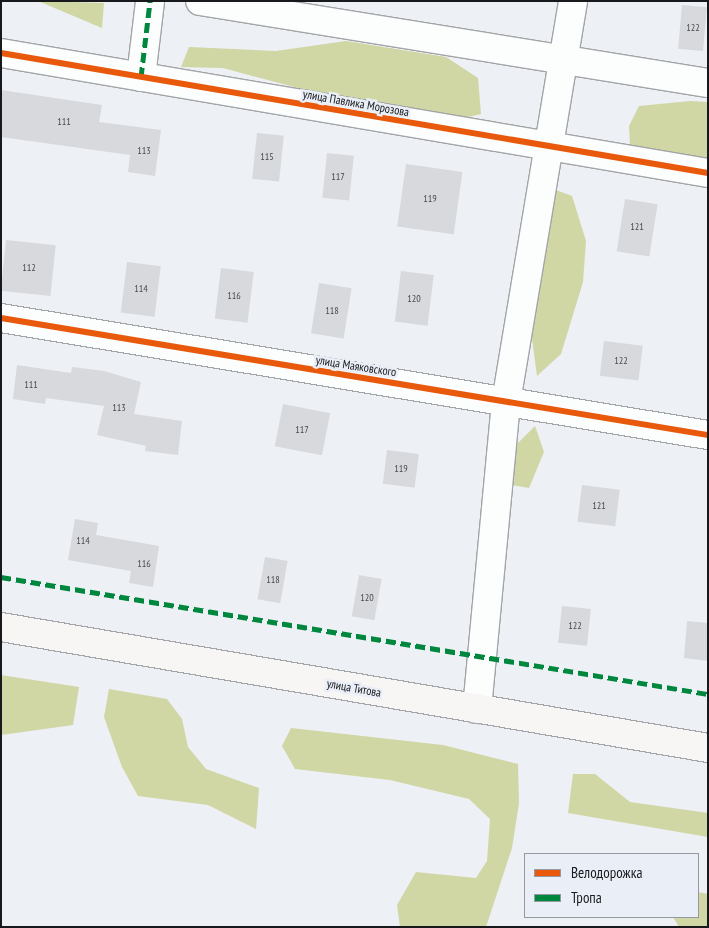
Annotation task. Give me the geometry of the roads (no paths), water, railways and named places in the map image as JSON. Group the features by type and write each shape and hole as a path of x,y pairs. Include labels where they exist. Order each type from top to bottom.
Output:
{"main road":[{"name":"улица Титова","path":"1,627 708,748"}],"street":[{"path":"141,77 150,1"},
{"path":"200,1 708,84"},
{"path":"478,709 506,402 573,1"},
{"name":"улица Павлика Морозова","path":"1,53 549,148 708,173"},
{"name":"улица Маяковского","path":"1,318 708,435"}]}
